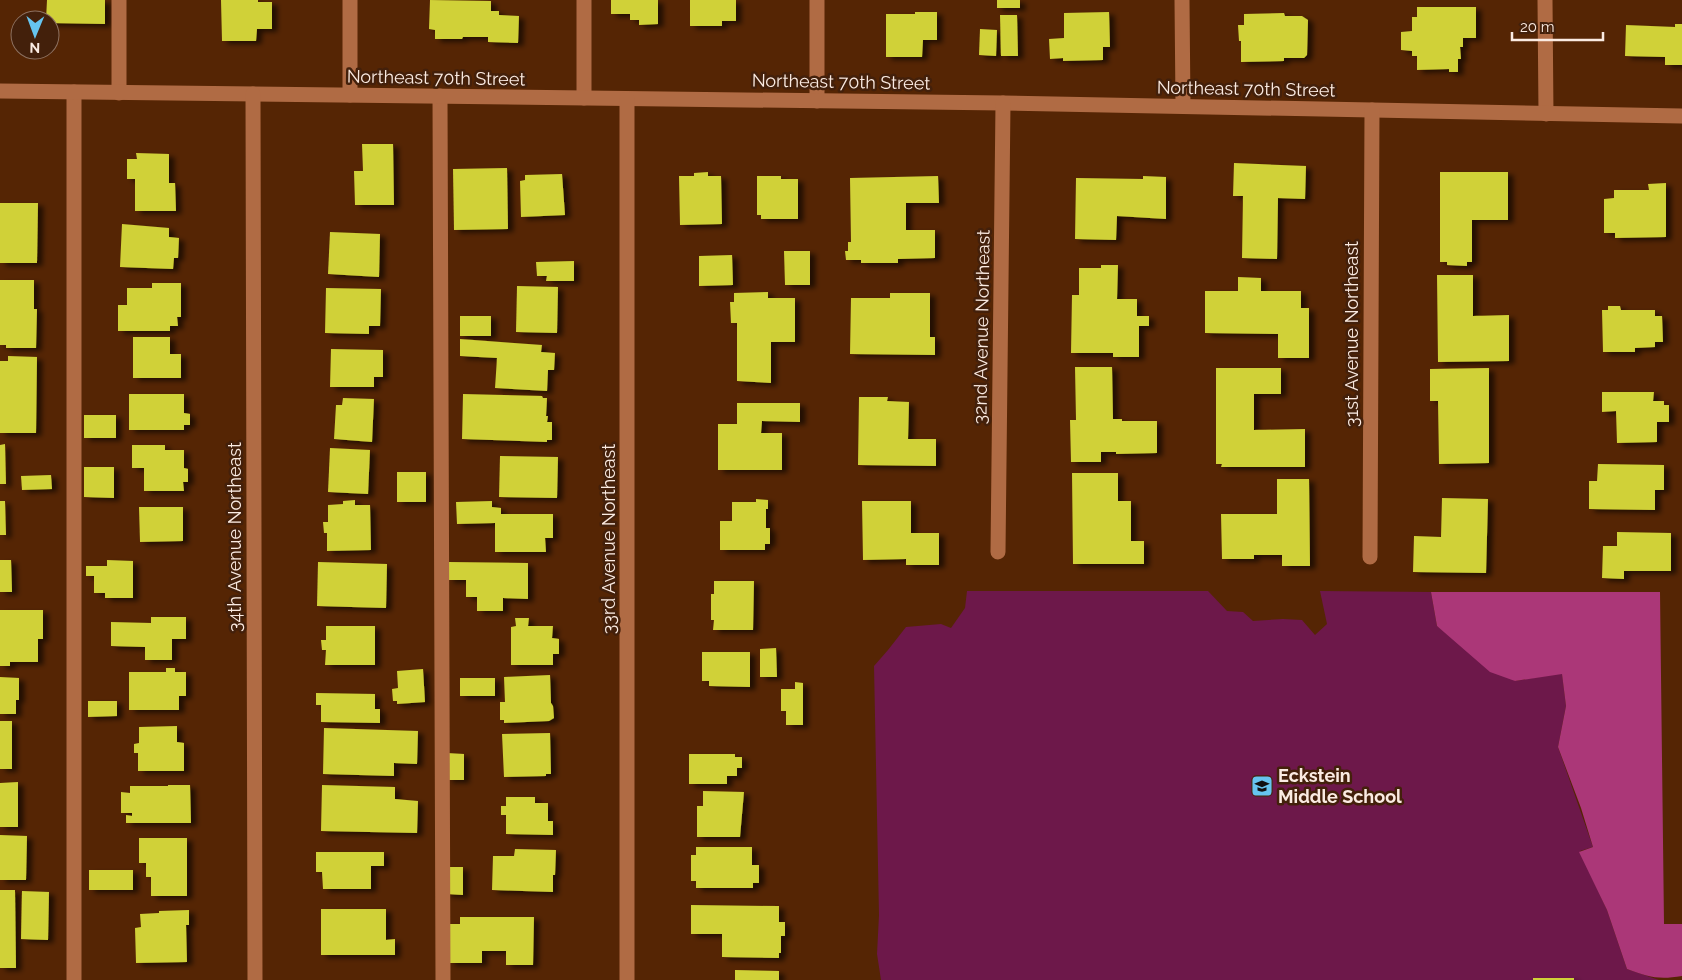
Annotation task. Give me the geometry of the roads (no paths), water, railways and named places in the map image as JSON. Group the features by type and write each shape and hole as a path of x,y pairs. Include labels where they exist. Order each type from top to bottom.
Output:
{"street":[{"path":"119,0 119,93"},
{"path":"350,0 350,95"},
{"path":"584,0 584,98"},
{"path":"817,0 817,101"},
{"path":"1182,0 1183,106"},
{"path":"1545,0 1546,114"},
{"name":"Northeast 70th Street","path":"0,91 1004,103 1682,116"},
{"path":"74,92 74,980"},
{"name":"34th Avenue Northeast","path":"253,94 255,980"},
{"path":"440,96 443,980"},
{"name":"33rd Avenue Northeast","path":"627,99 627,980"},
{"name":"32nd Avenue Northeast","path":"998,552 1004,103"},
{"name":"31st Avenue Northeast","path":"1370,557 1372,110"}],"place":[{"name":"Eckstein Middle School","path":"1262,786"}]}
